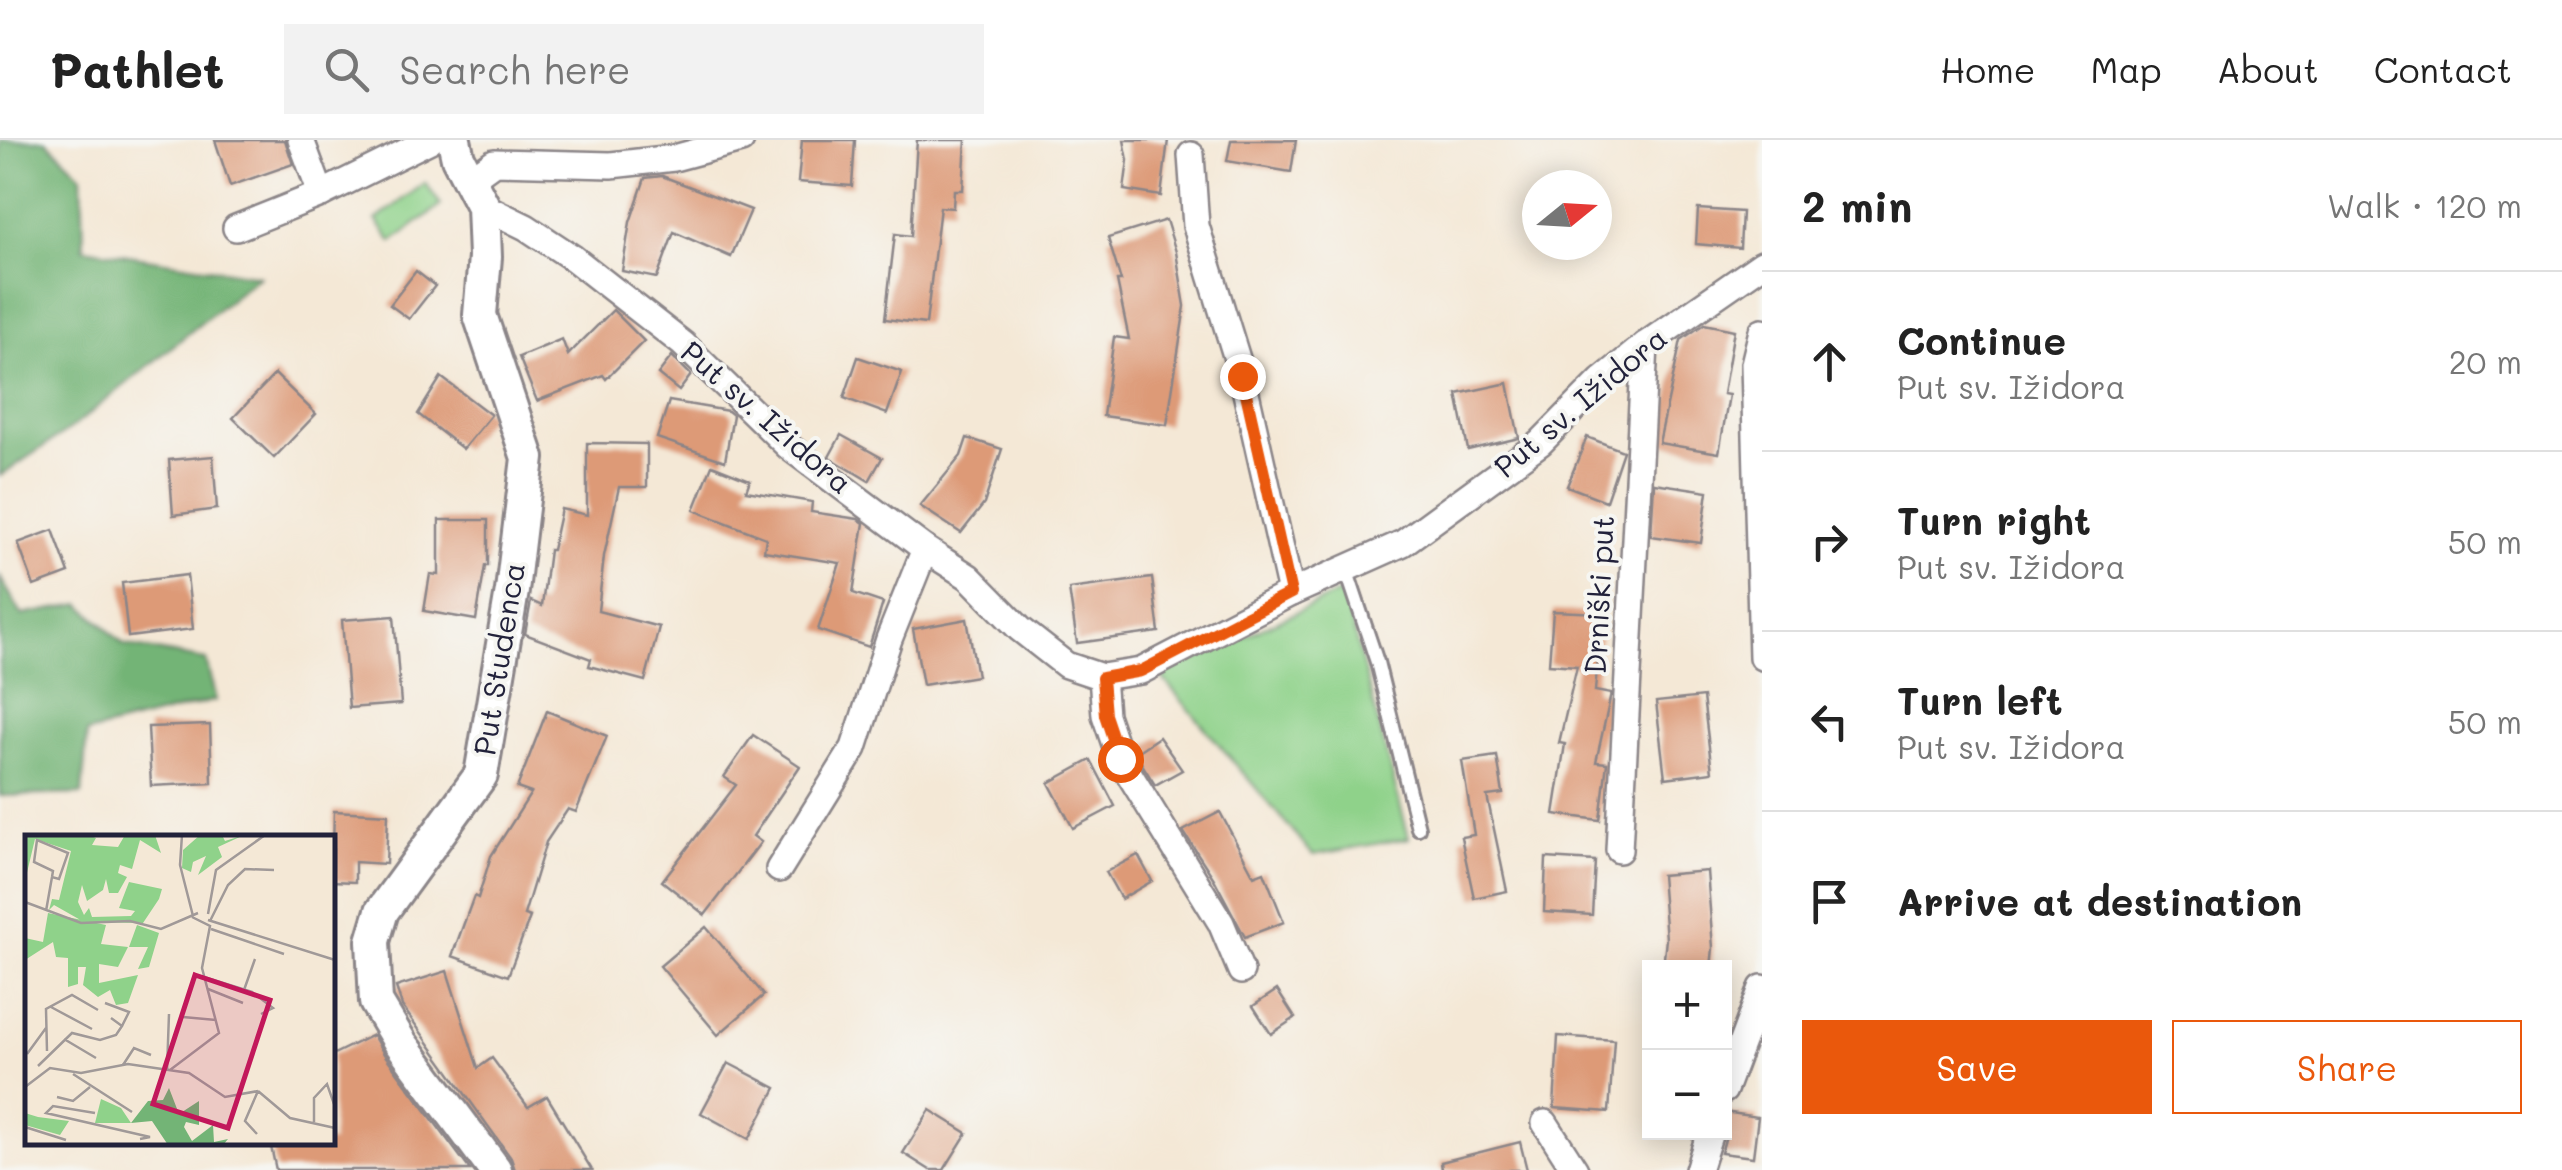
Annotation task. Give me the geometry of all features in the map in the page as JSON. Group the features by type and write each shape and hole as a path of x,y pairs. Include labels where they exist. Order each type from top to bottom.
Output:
{"street":[{"path":"301,140 321,194"},
{"path":"236,228 321,194 430,140"},
{"path":"454,140 476,193"},
{"path":"476,193 494,162 611,164 674,158 741,140"},
{"path":"1190,155 1196,226 1242,376 1291,593"},
{"name":"Put sv. Ižidora","path":"476,193 573,258 682,344 789,447 925,549 969,577 1020,629 1066,665 1102,678 1141,671 1291,593 1403,544 1540,443 1601,381 1646,345 1762,264"},
{"name":"Put Studenca","path":"476,193 485,257 480,316 528,458 512,591 481,775 382,910 373,941 376,1002 400,1042 495,1170"},
{"path":"1762,331 1754,364 1762,657"},
{"name":"Drniški put","path":"1620,850 1646,345"},
{"path":"780,869 854,748 889,639 925,549"},
{"path":"1102,678 1105,715 1120,759 1221,923 1241,971"},
{"path":"1732,1069 1762,988"},
{"path":"1545,1123 1575,1170"},
{"path":"1698,1170 1707,1140"}],"lane":[{"path":"1346,568 1377,662 1418,828"}],"green space":[{"path":"0,140 46,140 82,175 84,248 259,276 73,427 0,476"},
{"path":"425,183 441,205 392,242 376,220"},
{"path":"0,577 22,615 81,604 124,645 206,660 216,700 87,733 82,794 0,796"},
{"path":"1343,591 1409,838 1313,855 1160,675"}],"building":[{"path":"215,140 285,140 293,164 230,186"},
{"path":"802,140 855,140 852,186 798,182"},
{"path":"917,140 966,140 963,190 954,190 953,208 940,207 926,324 885,319 895,234 911,236"},
{"path":"1124,140 1168,140 1161,196 1124,190 1128,160"},
{"path":"1231,140 1296,140 1291,172 1227,161"},
{"path":"662,176 751,210 731,257 674,232 657,278 622,271 630,222 645,178"},
{"path":"1698,209 1742,212 1740,248 1696,244"},
{"path":"1166,220 1185,306 1167,425 1103,416 1114,337 1129,339 1117,281 1121,281 1108,238"},
{"path":"416,271 435,286 409,319 390,305"},
{"path":"613,310 644,341 606,379 603,375 537,401 519,357 562,339 568,355"},
{"path":"1704,324 1734,330 1723,394 1729,395 1719,453 1659,443 1681,340"},
{"path":"672,356 691,375 679,391 658,374"},
{"path":"858,357 902,372 887,414 844,398"},
{"path":"275,374 316,414 274,458 233,418"},
{"path":"441,377 491,415 463,449 418,414"},
{"path":"1508,383 1519,438 1468,450 1457,394"},
{"path":"669,401 733,415 725,461 657,438"},
{"path":"841,435 882,458 869,481 829,457"},
{"path":"1587,437 1623,451 1606,501 1567,486"},
{"path":"967,438 1002,449 984,504 961,533 920,506 961,456"},
{"path":"587,443 647,444 647,487 619,487 604,556 598,611 659,627 645,681 589,666 591,659 525,634 531,601 542,606 549,550 561,509 587,515"},
{"path":"213,456 217,509 173,515 169,460"},
{"path":"712,465 750,480 746,491 812,502 811,512 864,523 853,593 883,603 869,647 818,630 840,563 764,551 766,538 694,510"},
{"path":"1654,483 1708,491 1701,543 1651,536"},
{"path":"439,520 488,520 488,566 476,620 424,611 430,574 439,575"},
{"path":"53,530 69,573 34,586 18,543"},
{"path":"187,575 193,629 128,637 122,583"},
{"path":"1152,578 1159,632 1077,643 1069,589"},
{"path":"1553,611 1602,613 1595,691 1611,694 1596,762 1607,763 1600,820 1554,814 1565,744 1559,743 1577,666 1549,664"},
{"path":"394,616 401,704 349,708 342,620"},
{"path":"967,619 977,676 923,685 913,629"},
{"path":"1703,697 1712,772 1665,778 1656,702"},
{"path":"547,711 607,736 576,812 568,809 546,842 524,915 530,917 508,976 452,956 474,896 478,898 491,856 531,793 517,788"},
{"path":"210,725 212,783 151,786 148,727"},
{"path":"753,735 800,766 753,836 761,842 705,915 662,881 736,785 724,777"},
{"path":"1159,737 1182,770 1155,785 1135,753"},
{"path":"1497,756 1503,794 1487,796 1507,891 1474,898 1461,837 1474,835 1462,761"},
{"path":"1091,760 1115,806 1073,828 1049,783"},
{"path":"334,811 388,814 386,864 355,862 355,882 335,881"},
{"path":"1220,812 1254,876 1264,872 1284,922 1245,937 1183,831"},
{"path":"1138,855 1152,881 1121,899 1106,872"},
{"path":"1546,858 1595,861 1592,915 1544,912"},
{"path":"1707,871 1712,960 1664,960 1661,875"},
{"path":"706,927 764,995 718,1035 660,966"},
{"path":"447,971 478,1068 492,1058 528,1107 547,1096 592,1170 515,1170 511,1158 402,1006 396,987"},
{"path":"1277,990 1295,1018 1271,1034 1253,1006"},
{"path":"373,1035 470,1170 276,1170 271,1145 335,1145 335,1054"},
{"path":"1558,1036 1614,1040 1609,1112 1554,1108"},
{"path":"728,1063 776,1088 749,1139 701,1113"},
{"path":"930,1110 967,1133 944,1170 930,1170 903,1153"},
{"path":"1732,1113 1758,1117 1753,1157 1721,1153 1725,1140 1732,1140"},
{"path":"1520,1142 1527,1170 1442,1170 1441,1162"}],"route":[{"path":"1120,759 1105,715 1102,678 1141,671 1291,593 1242,376"}]}
